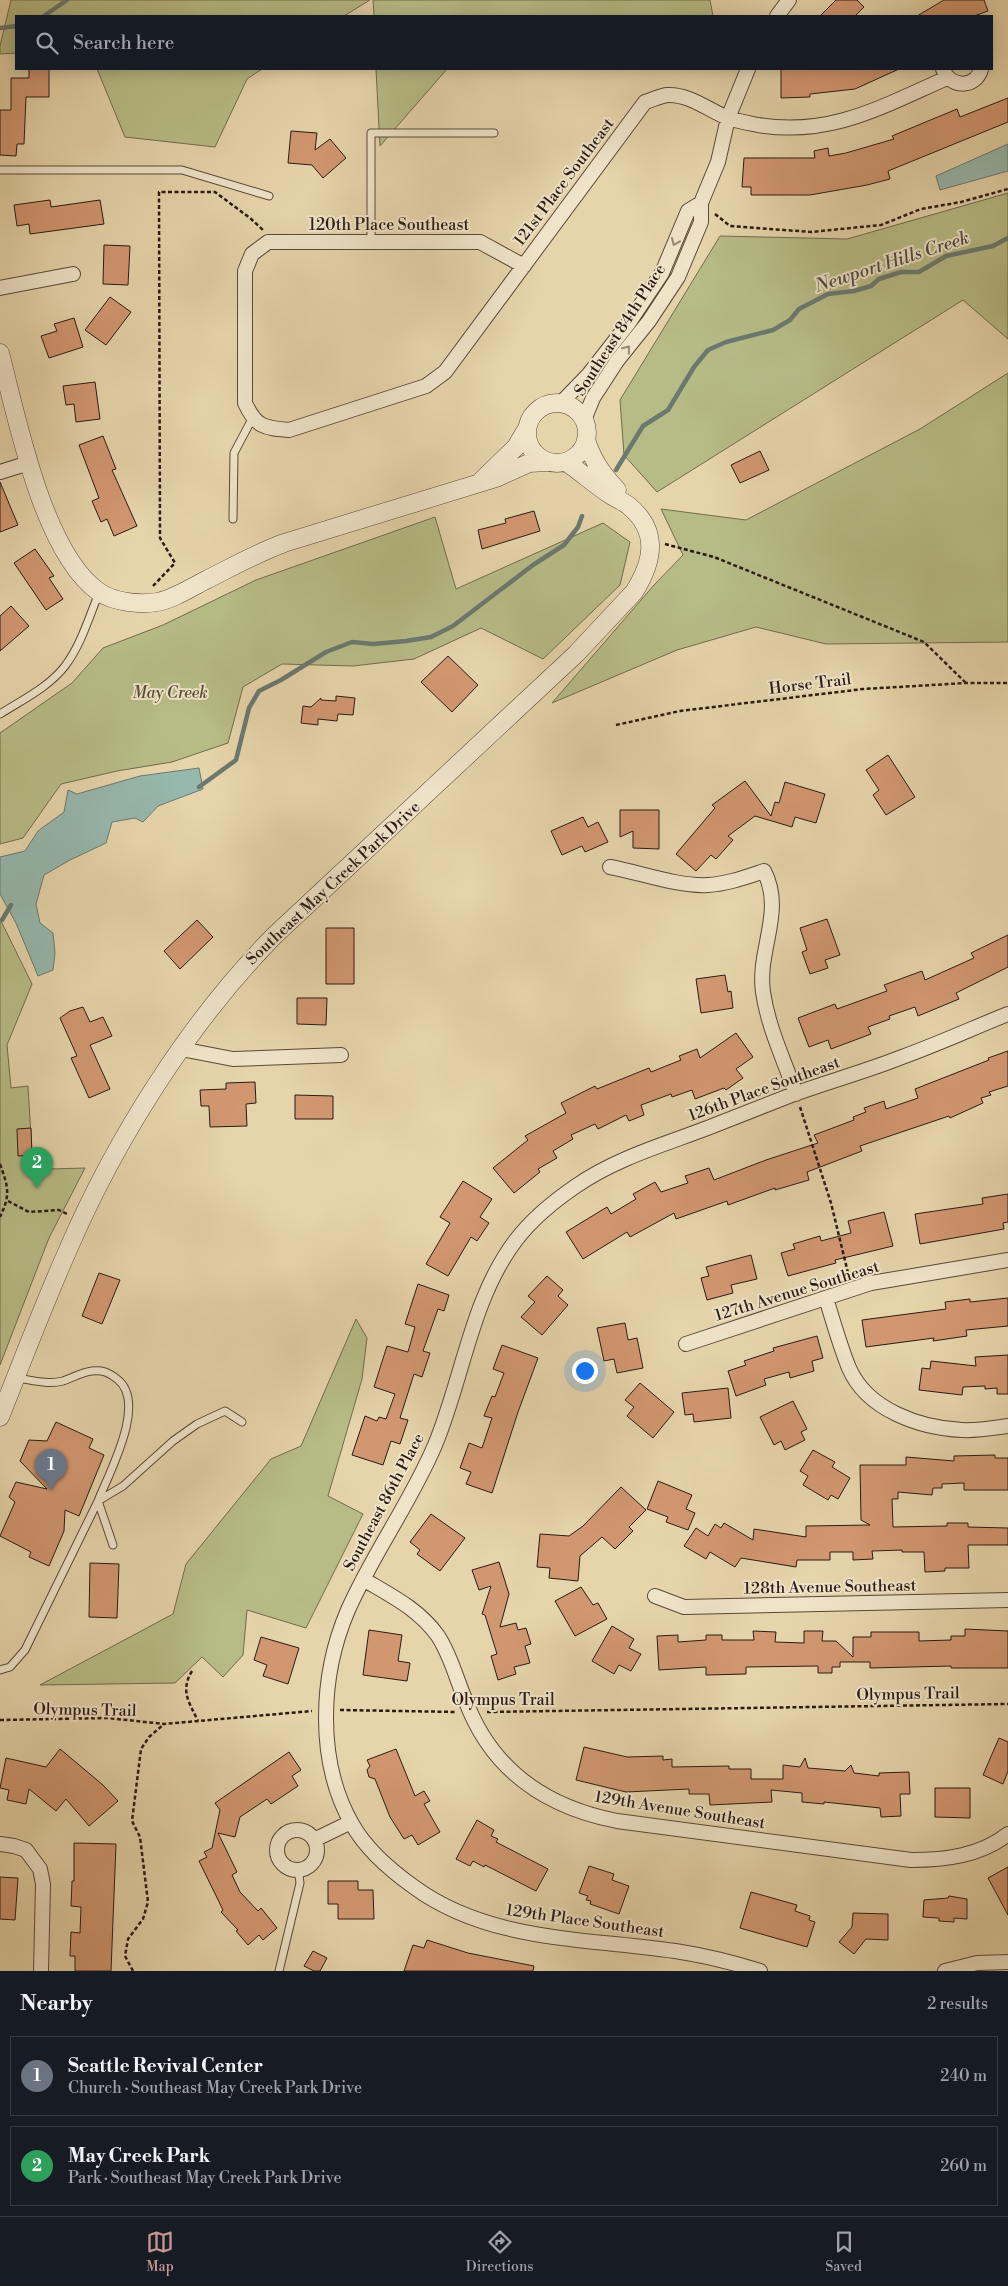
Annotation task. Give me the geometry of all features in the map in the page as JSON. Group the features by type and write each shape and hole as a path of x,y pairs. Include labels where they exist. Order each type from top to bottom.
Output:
{"street":[{"path":"778,15 789,0"},
{"name":"Southeast 84th Place","path":"584,420 593,398 617,361 649,321 678,277 701,222 702,203 718,162 728,118 748,70"},
{"name":"121st Place Southeast","path":"252,419 268,428 289,430 426,386 445,372 646,102 667,95 694,100 728,118 757,125 780,127 832,125 859,117 945,73 959,84 965,84 976,78 980,70"},
{"name":"Southeast 84th Place","path":"561,403 590,374 628,324 662,273 688,211 702,203"},
{"name":"120th Place Southeast","path":"252,419 245,403 245,271 252,254 268,242 480,242 524,266"},
{"path":"0,288 73,274"},
{"path":"0,353 29,464 51,525 65,553 80,575 100,592 118,600 138,604 158,602 174,597 257,553 496,478 529,463 566,462 575,457 582,449 586,440 587,430 584,420 578,412 561,403 542,406 534,412 516,448 478,483"},
{"path":"526,430 527,440 531,449 546,462"},
{"name":"Southeast May Creek Park Drive","path":"586,440 592,459 603,476 620,492 627,504"},
{"name":"Southeast May Creek Park Drive","path":"0,1417 67,1251 114,1157 181,1049 245,965 576,654 634,592 648,567 650,541 647,529 637,513 627,504 609,494 566,462"},
{"path":"0,472 29,464"},
{"path":"610,867 686,884 707,885 734,880 764,871 770,883 773,910 764,960 762,990 768,1020 796,1094"},
{"name":"126th Place Southeast","path":"540,1214 579,1184 620,1162 796,1094 903,1057 1008,1014"},
{"path":"181,1049 233,1059 341,1055"},
{"name":"Southeast 86th Place","path":"351,1822 334,1780 328,1749 328,1680 334,1645 363,1579 427,1465 439,1435 472,1328 496,1274 515,1241 540,1214"},
{"name":"127th Avenue Southeast","path":"686,1344 871,1283 1008,1260"},
{"path":"826,1298 849,1369 860,1386 871,1397 898,1415 943,1428 964,1430 1008,1426"},
{"name":"129th Avenue Southeast","path":"363,1579 405,1604 424,1620 438,1637 448,1656 471,1712 492,1752 511,1771 538,1791 564,1806 592,1816 911,1860 958,1856 982,1849 1008,1834"},
{"name":"128th Avenue Southeast","path":"654,1596 684,1607 1008,1600"},
{"path":"314,1840 351,1822"},
{"name":"129th Place Southeast","path":"351,1822 368,1847 388,1867 416,1889 446,1907 481,1921 522,1932 683,1952 760,1971"},
{"path":"298,1830 310,1835 316,1846 314,1859 304,1868 298,1869 286,1866 281,1862 277,1849 281,1837 286,1833 298,1830"},
{"path":"0,1844 26,1850 40,1869 43,1884 41,1971"},
{"path":"945,1971 977,1963 1008,1962"}],"lane":[{"path":"371,242 371,133 494,133"},
{"path":"0,170 182,170 270,196"},
{"path":"233,519 234,453 252,419"},
{"path":"0,714 44,685 64,666 81,638 100,592"},
{"path":"0,1670 10,1667 25,1650 98,1500 120,1448 128,1421 128,1397 120,1381 106,1371 90,1371 61,1381 44,1382 16,1377"},
{"path":"98,1500 123,1486 158,1453 197,1424 224,1411 242,1422"},
{"path":"98,1500 113,1545"},
{"path":"280,1971 300,1883 298,1869"}],"path":[{"path":"702,203 730,226 812,232 881,225 921,209 961,202 1008,189"},
{"path":"153,586 175,563 160,538 160,192 215,192 250,218 274,242"},
{"path":"650,541 714,557 924,642 966,683"},
{"name":"Horse Trail","path":"616,725 680,711 863,689 966,683 1008,683"},
{"path":"796,1094 831,1203 852,1289"},
{"path":"0,1164 6,1181 8,1201 0,1217"},
{"path":"8,1201 29,1212 59,1210 82,1220"},
{"path":"192,1671 186,1681 185,1693 198,1721"},
{"name":"Olympus Trail","path":"0,1720 108,1718 164,1724 327,1709 471,1712 1008,1704"},
{"path":"133,1971 125,1956 128,1939 143,1919 148,1902 140,1837 132,1821 141,1749 149,1737 164,1724"}],"green space":[{"path":"11,0 370,0 346,15 15,15 15,53 0,54 0,46"},
{"path":"373,0 710,0 713,15 374,15"},
{"path":"97,70 260,70 247,79 215,147 125,137"},
{"path":"376,70 446,70 380,146"},
{"path":"1008,193 1008,339 963,300 657,492 624,455 620,400 720,236 847,239"},
{"path":"1008,373 1008,642 826,644 756,627 677,650 552,703 654,585 683,555 661,509 746,520 920,429"},
{"name":"May Creek","path":"435,517 456,589 603,523 630,542 620,585 543,659 481,628 414,659 353,666 282,664 243,687 228,743 172,762 117,771 61,784 23,838 0,844 0,733 72,683 103,648 163,625 256,580"},
{"path":"0,919 32,984 7,1045 11,1088 28,1086 32,1153 49,1169 85,1168 49,1238 0,1365"},
{"path":"356,1319 367,1338 362,1379 328,1496 363,1514 306,1628 247,1610 243,1655 223,1677 202,1657 175,1683 40,1685 173,1614 186,1564 271,1459 301,1446"}],"water":[{"path":"1008,144 1008,171 940,190 936,176"},
{"path":"199,768 203,789 158,806 143,822 135,818 112,822 106,843 44,875 36,904 40,923 53,933 55,953 53,970 38,976 16,923 0,894 0,857 25,851 38,831 64,812 68,790 77,794 140,776"}],"building":[{"path":"836,0 857,0 864,7 856,15 821,15"},
{"path":"944,0 984,0 988,11 977,15 919,15"},
{"path":"29,70 49,70 49,97 26,97 24,144 17,144 16,156 0,155 0,110 11,110 11,78 29,78"},
{"path":"781,70 897,70 855,89 810,94 810,97 781,98"},
{"path":"1008,98 1008,122 888,171 890,179 810,195 751,195 751,187 742,187 744,158 815,158 814,151 828,148 829,156 846,153 894,139 892,136 957,109 960,117"},
{"path":"291,131 317,133 315,150 330,139 346,158 323,178 312,165 288,163"},
{"path":"50,200 51,207 100,200 104,224 30,234 29,224 17,226 14,205"},
{"path":"104,245 130,246 128,285 103,284"},
{"path":"110,297 131,312 106,345 85,330"},
{"path":"74,318 83,347 49,358 41,336 57,331 54,324"},
{"path":"95,382 100,419 76,422 74,404 66,405 63,386"},
{"path":"103,436 116,469 112,470 137,526 114,536 107,519 101,522 92,501 99,498 79,445"},
{"path":"760,451 769,470 740,483 731,465"},
{"path":"0,482 18,525 0,532"},
{"path":"534,511 540,531 482,549 478,530 506,523 505,519"},
{"path":"35,549 54,576 49,578 63,599 46,610 14,563"},
{"path":"11,606 29,626 0,651 0,616"},
{"path":"448,656 478,685 452,712 421,682"},
{"path":"336,696 355,698 353,715 338,714 337,721 318,719 318,725 301,723 303,706 311,707 321,698 321,700 336,701"},
{"path":"888,755 915,797 886,815 873,795 879,790 866,770"},
{"path":"745,781 771,816 775,802 779,803 785,782 825,794 816,823 795,817 792,827 755,816 728,836 733,840 716,859 711,855 696,871 676,854 715,808 712,805"},
{"path":"620,810 659,810 659,849 633,848 633,831 620,837"},
{"path":"583,817 588,827 598,822 608,842 585,852 582,846 562,855 551,831"},
{"path":"827,919 840,955 825,960 828,968 810,974 802,952 807,950 800,928"},
{"path":"197,920 213,937 180,969 164,951"},
{"path":"326,928 354,928 354,984 326,984"},
{"path":"1008,935 1008,967 956,993 959,999 918,1016 915,1007 889,1016 890,1019 868,1027 871,1034 831,1049 828,1040 809,1047 798,1018 835,1004 837,1009 887,991 884,985 922,971 925,980 974,958 971,953"},
{"path":"725,975 728,992 731,991 733,1008 701,1013 696,979"},
{"path":"297,998 327,998 326,1025 297,1024"},
{"path":"83,1007 90,1022 103,1017 112,1036 90,1045 110,1089 89,1098 71,1058 77,1056 60,1018 70,1011"},
{"path":"736,1033 753,1057 736,1069 743,1078 726,1090 724,1088 695,1099 692,1090 672,1097 671,1094 641,1105 644,1115 629,1121 626,1115 598,1129 595,1124 571,1135 573,1139 553,1151 557,1158 538,1169 540,1172 514,1193 493,1168 528,1140 525,1136 566,1113 561,1103 595,1086 597,1089 649,1068 651,1072 681,1060 679,1056 697,1049 700,1058"},
{"path":"1008,1051 1008,1086 989,1092 991,1095 981,1098 983,1103 950,1118 949,1116 860,1146 862,1151 807,1172 809,1180 775,1190 775,1188 728,1205 727,1201 676,1219 674,1213 630,1237 627,1232 583,1259 566,1232 607,1207 611,1214 636,1199 633,1194 655,1182 661,1192 688,1183 685,1176 709,1168 714,1180 818,1143 814,1135 854,1120 853,1117 866,1112 864,1108 884,1101 886,1109 918,1098 915,1089"},
{"path":"255,1082 256,1103 246,1104 247,1126 210,1127 209,1106 201,1106 200,1090 226,1089 226,1083"},
{"path":"295,1095 333,1096 333,1119 295,1119"},
{"path":"31,1128 32,1155 18,1156 17,1129"},
{"path":"463,1181 492,1199 480,1217 489,1223 477,1241 471,1237 448,1276 426,1264 450,1223 440,1217"},
{"path":"1008,1194 1008,1222 1003,1223 1004,1229 920,1244 915,1214 983,1204 982,1198"},
{"path":"884,1212 893,1246 835,1260 836,1263 788,1276 781,1253 795,1249 793,1244 820,1236 821,1241 851,1233 848,1221"},
{"path":"751,1255 757,1279 731,1285 733,1293 707,1300 701,1278 709,1276 706,1267"},
{"path":"99,1273 120,1280 102,1324 82,1316"},
{"path":"547,1276 563,1290 558,1296 568,1305 542,1335 521,1317 535,1302 528,1296"},
{"path":"418,1284 449,1295 444,1311 438,1309 423,1351 430,1353 422,1377 414,1374 400,1418 408,1420 400,1444 391,1441 383,1465 352,1455 365,1416 377,1421 379,1417 386,1419 395,1394 374,1387 387,1346 408,1352 415,1327 405,1324"},
{"path":"1008,1298 1008,1326 966,1330 967,1336 933,1341 934,1338 866,1347 862,1320 946,1309 945,1302 970,1299 970,1302"},
{"path":"625,1323 628,1340 637,1338 643,1368 617,1373 614,1359 604,1361 597,1328"},
{"path":"817,1336 823,1358 812,1361 814,1371 790,1378 789,1372 764,1379 766,1385 736,1396 728,1371 746,1365 744,1361 774,1351 773,1348"},
{"path":"502,1345 538,1358 518,1412 492,1493 466,1484 471,1472 460,1468 469,1443 482,1448 492,1418 484,1416 492,1396 495,1397 504,1373 493,1369"},
{"path":"1008,1355 1008,1394 997,1394 997,1388 985,1389 985,1386 963,1387 962,1395 919,1390 922,1368 930,1369 931,1361 976,1366 975,1357"},
{"path":"640,1383 674,1412 653,1438 627,1416 634,1407 625,1400"},
{"path":"728,1388 731,1418 694,1422 693,1414 685,1415 682,1393"},
{"path":"793,1401 807,1429 801,1432 805,1440 785,1450 781,1441 774,1445 760,1417"},
{"path":"56,1422 93,1439 89,1448 104,1455 79,1516 65,1510 64,1531 49,1566 29,1557 31,1552 0,1536 15,1502 9,1497 16,1482 47,1489 20,1461 29,1440 47,1441"},
{"path":"813,1450 835,1462 832,1467 850,1478 838,1499 831,1495 828,1500 803,1485 808,1476 800,1471"},
{"path":"995,1455 995,1458 1008,1458 1008,1490 964,1490 964,1483 942,1484 942,1488 933,1488 932,1495 898,1492 898,1499 892,1499 893,1527 947,1526 947,1523 968,1523 968,1527 1008,1528 1008,1545 968,1545 969,1568 945,1568 945,1571 925,1572 924,1552 902,1552 902,1550 872,1551 873,1559 853,1560 853,1552 830,1552 830,1560 797,1560 796,1567 741,1558 735,1567 710,1552 706,1559 684,1546 696,1528 708,1536 715,1524 721,1528 724,1523 753,1540 754,1529 806,1537 806,1526 870,1525 861,1520 860,1465 906,1465 906,1457 954,1461 954,1456"},
{"path":"658,1481 692,1495 686,1509 695,1513 688,1530 666,1522 668,1517 647,1509"},
{"path":"621,1487 646,1510 629,1527 633,1531 615,1549 602,1537 580,1556 578,1581 549,1578 550,1568 537,1567 540,1534 569,1536 583,1526"},
{"path":"431,1514 465,1538 440,1571 417,1554 420,1550 410,1542"},
{"path":"499,1562 509,1594 500,1627 516,1623 518,1630 526,1628 531,1644 525,1646 530,1663 514,1667 516,1674 498,1680 491,1656 497,1654 485,1615 482,1614 491,1586 479,1590 472,1570"},
{"path":"90,1563 119,1564 117,1618 89,1617"},
{"path":"581,1587 593,1605 598,1603 607,1619 575,1636 555,1601"},
{"path":"612,1626 634,1639 629,1648 641,1654 631,1671 619,1665 614,1674 592,1661"},
{"path":"965,1629 1008,1631 1008,1668 951,1668 951,1666 870,1668 870,1662 840,1662 840,1667 832,1667 832,1673 818,1673 818,1666 746,1667 746,1674 706,1675 706,1667 659,1670 657,1636 678,1635 678,1642 706,1640 706,1635 722,1635 722,1640 754,1640 753,1631 776,1632 775,1642 804,1643 804,1631 823,1631 822,1641 836,1641 853,1657 853,1637 871,1637 871,1632 919,1632 919,1641 951,1640 951,1636 965,1636"},
{"path":"369,1630 402,1635 398,1661 410,1663 407,1681 363,1675"},
{"path":"261,1637 299,1648 288,1684 263,1676 267,1665 254,1660"},
{"path":"999,1738 1008,1742 1008,1771 1003,1784 983,1775"},
{"path":"584,1747 627,1757 663,1756 663,1760 672,1759 672,1767 729,1766 729,1769 751,1769 751,1779 783,1779 783,1765 800,1767 805,1758 808,1768 845,1771 851,1765 854,1773 879,1776 879,1773 909,1772 910,1794 900,1794 901,1816 881,1817 880,1808 824,1802 824,1804 802,1802 802,1793 771,1790 772,1802 710,1805 709,1794 689,1794 689,1789 626,1792 576,1780"},
{"path":"60,1749 103,1785 118,1801 89,1826 66,1799 56,1811 29,1789 26,1804 7,1800 9,1790 0,1788 6,1758 46,1767"},
{"path":"396,1749 415,1796 424,1791 430,1801 424,1804 440,1832 418,1845 412,1835 404,1839 390,1817 375,1779 369,1777 367,1770 370,1766 367,1760"},
{"path":"289,1752 301,1770 292,1776 298,1786 271,1804 267,1799 240,1817 235,1837 218,1833 237,1872 232,1875 240,1892 258,1911 261,1908 277,1928 263,1940 259,1935 248,1945 236,1931 238,1930 221,1912 223,1910 199,1861 207,1857 204,1852 212,1848 220,1810 215,1803"},
{"path":"935,1788 970,1788 970,1818 935,1817"},
{"path":"477,1820 494,1830 491,1836 498,1839 496,1842 548,1869 536,1891 485,1865 484,1867 473,1861 470,1866 456,1859"},
{"path":"74,1843 116,1844 111,1971 75,1971 75,1956 70,1956 71,1932 80,1933 81,1907 71,1906 72,1881 74,1881"},
{"path":"589,1866 614,1874 612,1880 629,1886 619,1914 590,1904 591,1901 586,1900 588,1896 579,1893"},
{"path":"1008,1867 1008,1915 988,1878"},
{"path":"0,1877 18,1878 15,1920 0,1919"},
{"path":"328,1881 358,1881 358,1890 373,1890 374,1919 338,1919 338,1904 328,1904"},
{"path":"751,1892 797,1905 795,1911 810,1916 809,1920 815,1922 807,1947 740,1928"},
{"path":"949,1896 967,1899 967,1919 954,1918 954,1922 939,1921 939,1918 923,1917 924,1900 948,1898"},
{"path":"853,1913 888,1914 888,1940 866,1939 854,1954 839,1942 852,1927"},
{"path":"427,1940 468,1953 534,1966 533,1971 404,1971 413,1945 424,1948"},
{"path":"313,1951 327,1958 320,1971 314,1971 304,1966"}],"waterway":[{"path":"45,15 67,0"},
{"path":"0,28 15,26"},
{"name":"Newport Hills Creek","path":"616,470 643,426 668,410 694,367 708,350 726,342 773,330 790,320 799,309 828,294 854,291 871,286 879,279 901,272 919,272 946,256 993,246 1008,238"},
{"name":"Newport Hills Creek","path":"199,787 236,760 249,708 259,691 281,680 326,652 352,642 373,644 406,641 431,637 453,626 533,565 564,545 578,527 582,516"},
{"name":"Newport Hills Creek","path":"2,920 11,905"}],"place":[{"name":"May Creek Park","path":"37,1188"},
{"name":"Seattle Revival Center","path":"51,1490"}]}
